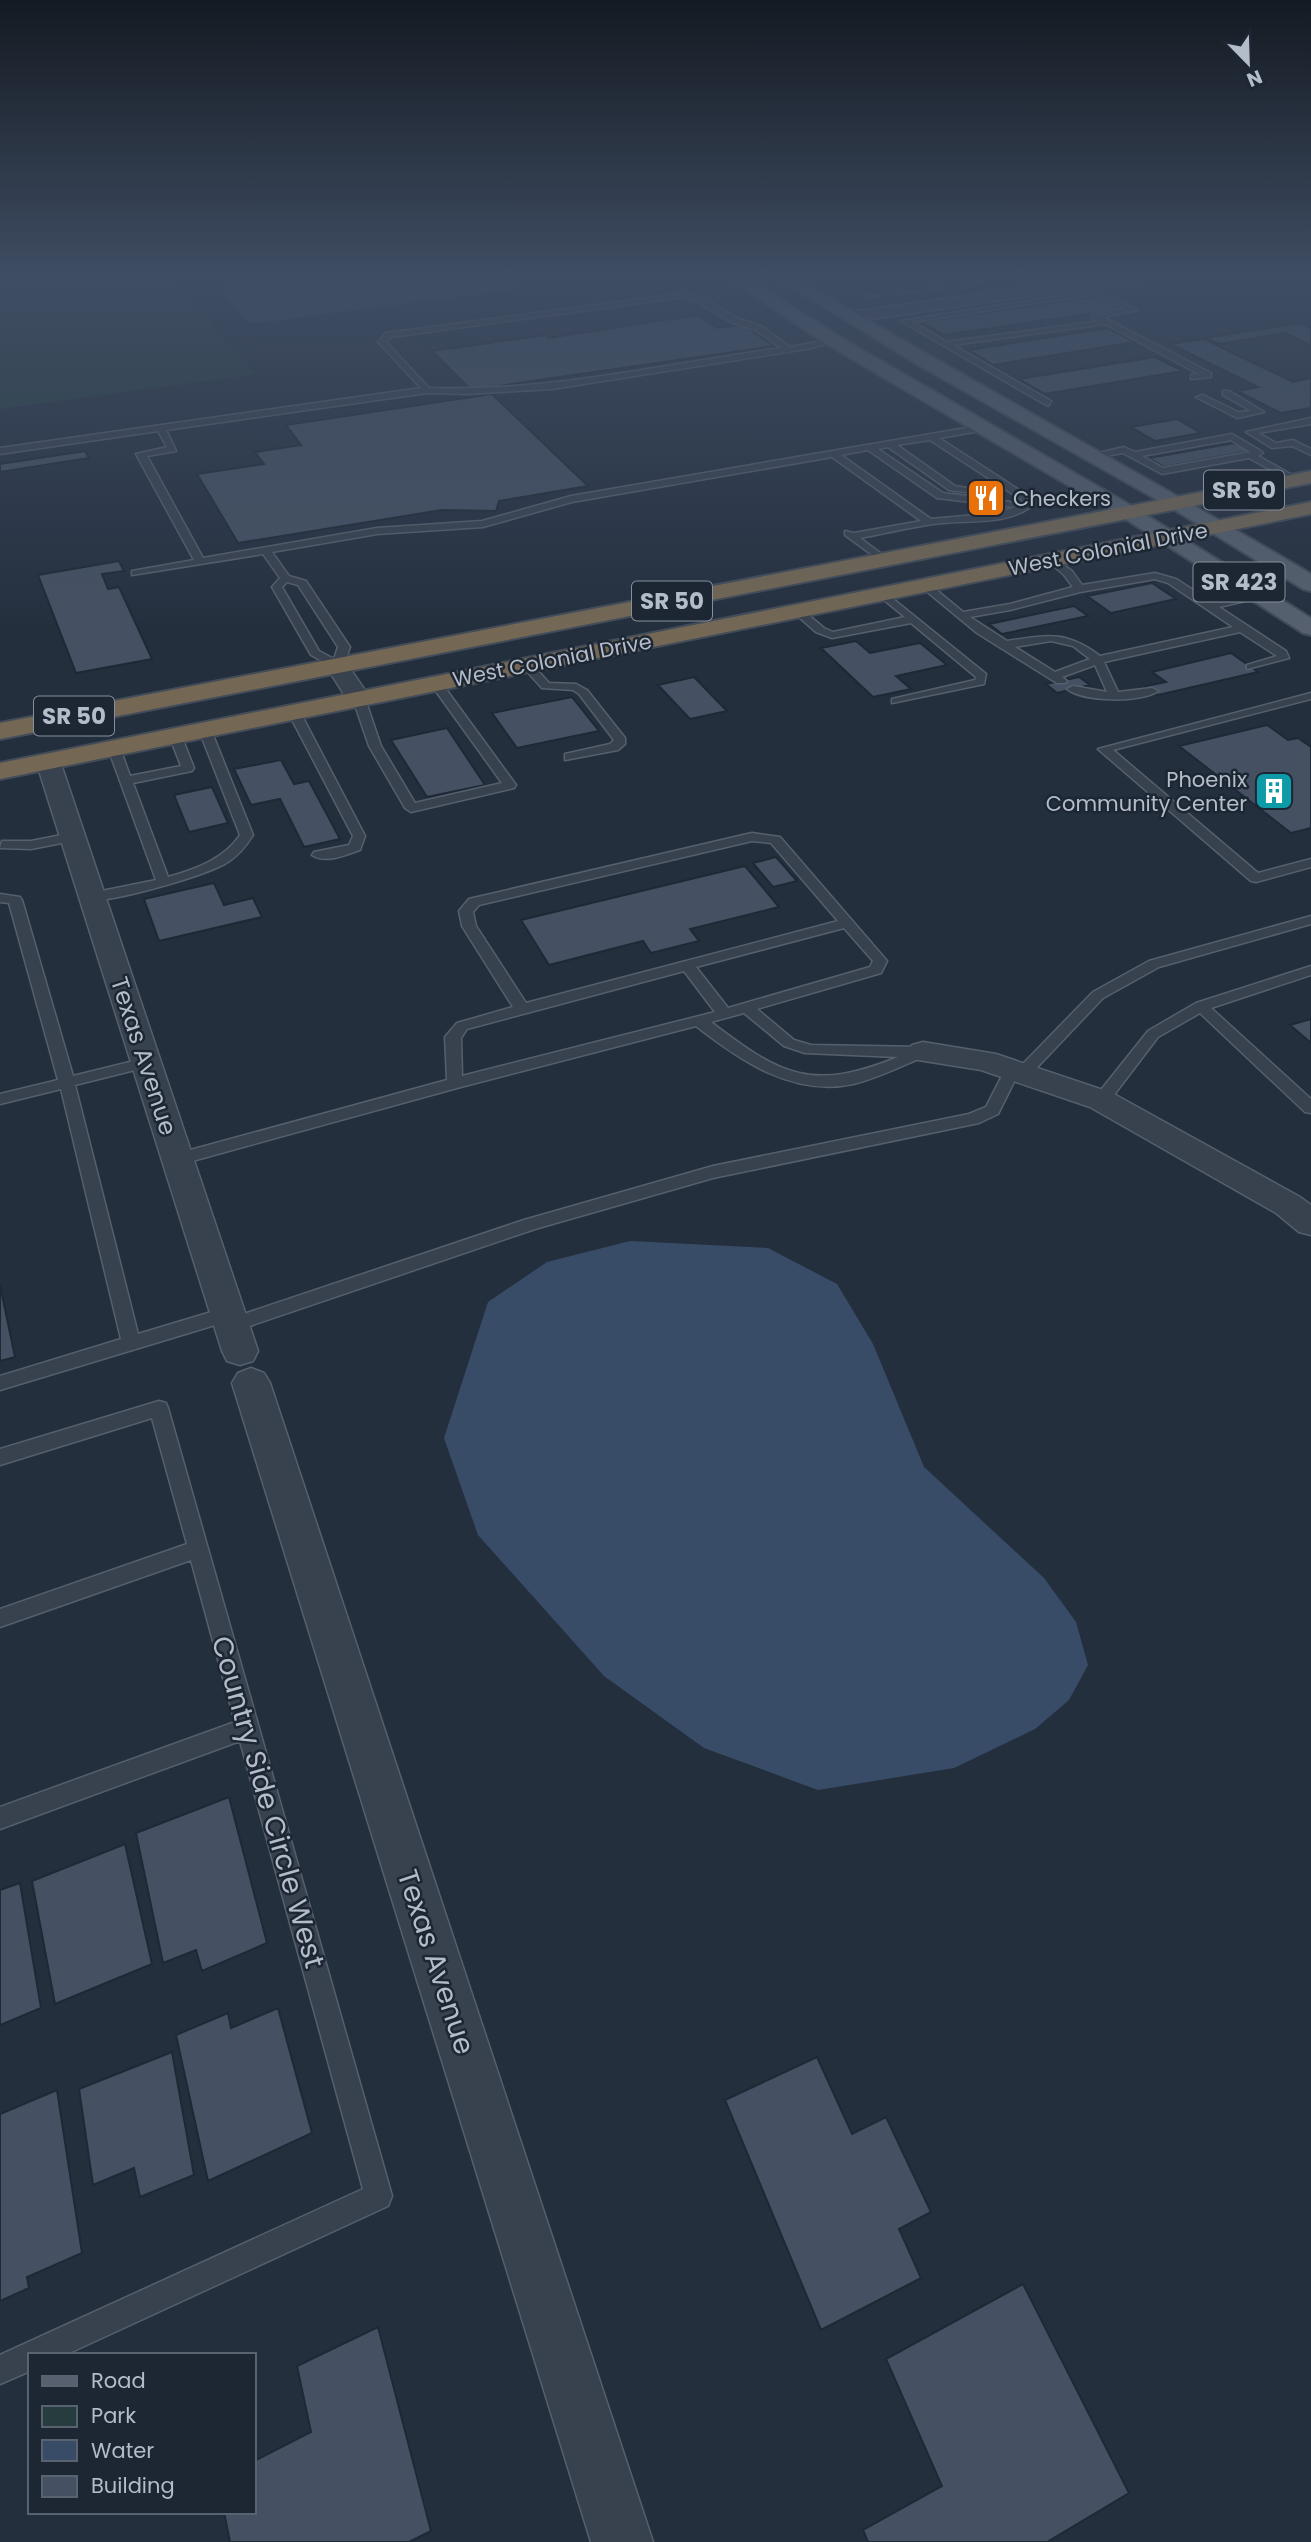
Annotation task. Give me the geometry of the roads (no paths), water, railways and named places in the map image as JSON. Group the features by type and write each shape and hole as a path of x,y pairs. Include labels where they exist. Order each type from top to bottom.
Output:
{"highway":[{"name":"West Colonial Drive","path":"0,731 1303,479"},
{"name":"West Colonial Drive","path":"0,771 1311,508"},
{"path":"48,761 50,748 57,740 77,728 148,702"}],"main road":[{"name":"SR 423","path":"925,394 1128,512 1311,628"},
{"name":"SR 423","path":"983,394 1177,503 1311,584"}],"street":[{"path":"337,666 359,699"},
{"name":"Texas Avenue","path":"48,761 238,1343 622,2542"},
{"path":"923,1052 985,1062 1101,1100 1288,1205 1311,1223"}],"lane":[{"path":"0,451 402,394"},
{"path":"1032,394 1048,403"},
{"path":"1200,397 1237,415 1260,412 1227,394"},
{"path":"1245,423 1311,411"},
{"path":"1311,421 1250,432 1275,446 1293,443 1311,453"},
{"path":"160,428 173,449 141,454 200,562"},
{"path":"135,573 377,531 483,524 571,499 984,428"},
{"path":"930,436 1027,499 1028,505"},
{"path":"1094,455 1124,450 1162,471 1258,453 1232,437 1135,455"},
{"path":"889,444 952,488 1000,495 1028,505"},
{"path":"869,447 940,496 995,505 1028,505"},
{"path":"834,454 929,522"},
{"path":"1250,455 1303,479"},
{"path":"883,560 849,533 999,515 1018,511 1028,505"},
{"path":"266,551 285,578 302,583 344,647 337,666 315,653 277,587 285,578"},
{"path":"1052,560 1068,573 1079,589"},
{"path":"962,615 1010,607 1079,589 1155,576 1172,580 1282,653 1283,658 1251,667"},
{"path":"923,585 981,631 1058,679 1098,660 1242,628"},
{"path":"882,593 982,676 980,682 896,701"},
{"path":"1210,606 1259,595"},
{"path":"797,611 820,631 832,635 913,619"},
{"path":"1005,645 1051,638 1077,644 1098,660 1114,696"},
{"path":"527,665 547,686 576,687 583,692 621,741 614,747 569,757"},
{"path":"359,699 375,746 411,808 510,785 436,683"},
{"path":"1073,689 1088,695 1114,696 1152,691"},
{"path":"1311,696 1104,749 1256,878 1311,863"},
{"path":"1294,700 1311,712"},
{"path":"294,712 359,836 355,847 341,853 319,855"},
{"path":"92,897 197,872 228,856 243,844 247,835 205,730"},
{"path":"126,781 188,768 175,736"},
{"path":"114,748 163,881"},
{"path":"2,845 30,845 72,837"},
{"path":"178,1159 455,1083 725,1014 876,970 880,961 775,840 752,837 474,902 466,911 469,926 522,1009"},
{"path":"3,897 15,900 66,1083 131,1343"},
{"path":"0,1383 131,1343 238,1343 530,1224 713,1172 972,1119 992,1110 1017,1071 1098,995 1154,964 1311,920"},
{"path":"455,1083 453,1037 462,1026 847,923"},
{"path":"687,965 725,1014"},
{"path":"1101,1100 1153,1034 1201,1006 1311,970"},
{"path":"1201,1006 1311,1108"},
{"path":"747,1007 789,1043 810,1050 923,1052"},
{"path":"699,1021 744,1056 777,1071 817,1081 850,1079 923,1052"},
{"path":"0,1099 146,1063"},
{"name":"Country Side Circle West","path":"0,1457 159,1408 378,2196 35,2353"},
{"path":"0,1618 198,1549"},
{"path":"0,1818 247,1728"},
{"path":"0,2370 28,2356"}],"water":[{"path":"630,1241 768,1248 837,1284 873,1344 924,1467 1044,1578 1076,1622 1088,1665 1069,1700 1035,1729 954,1768 818,1790 704,1748 604,1676 478,1535 444,1438 488,1302 547,1262"}],"place":[{"name":"Checkers","path":"986,498"},
{"name":"Phoenix Community Center","path":"1274,791"}]}
